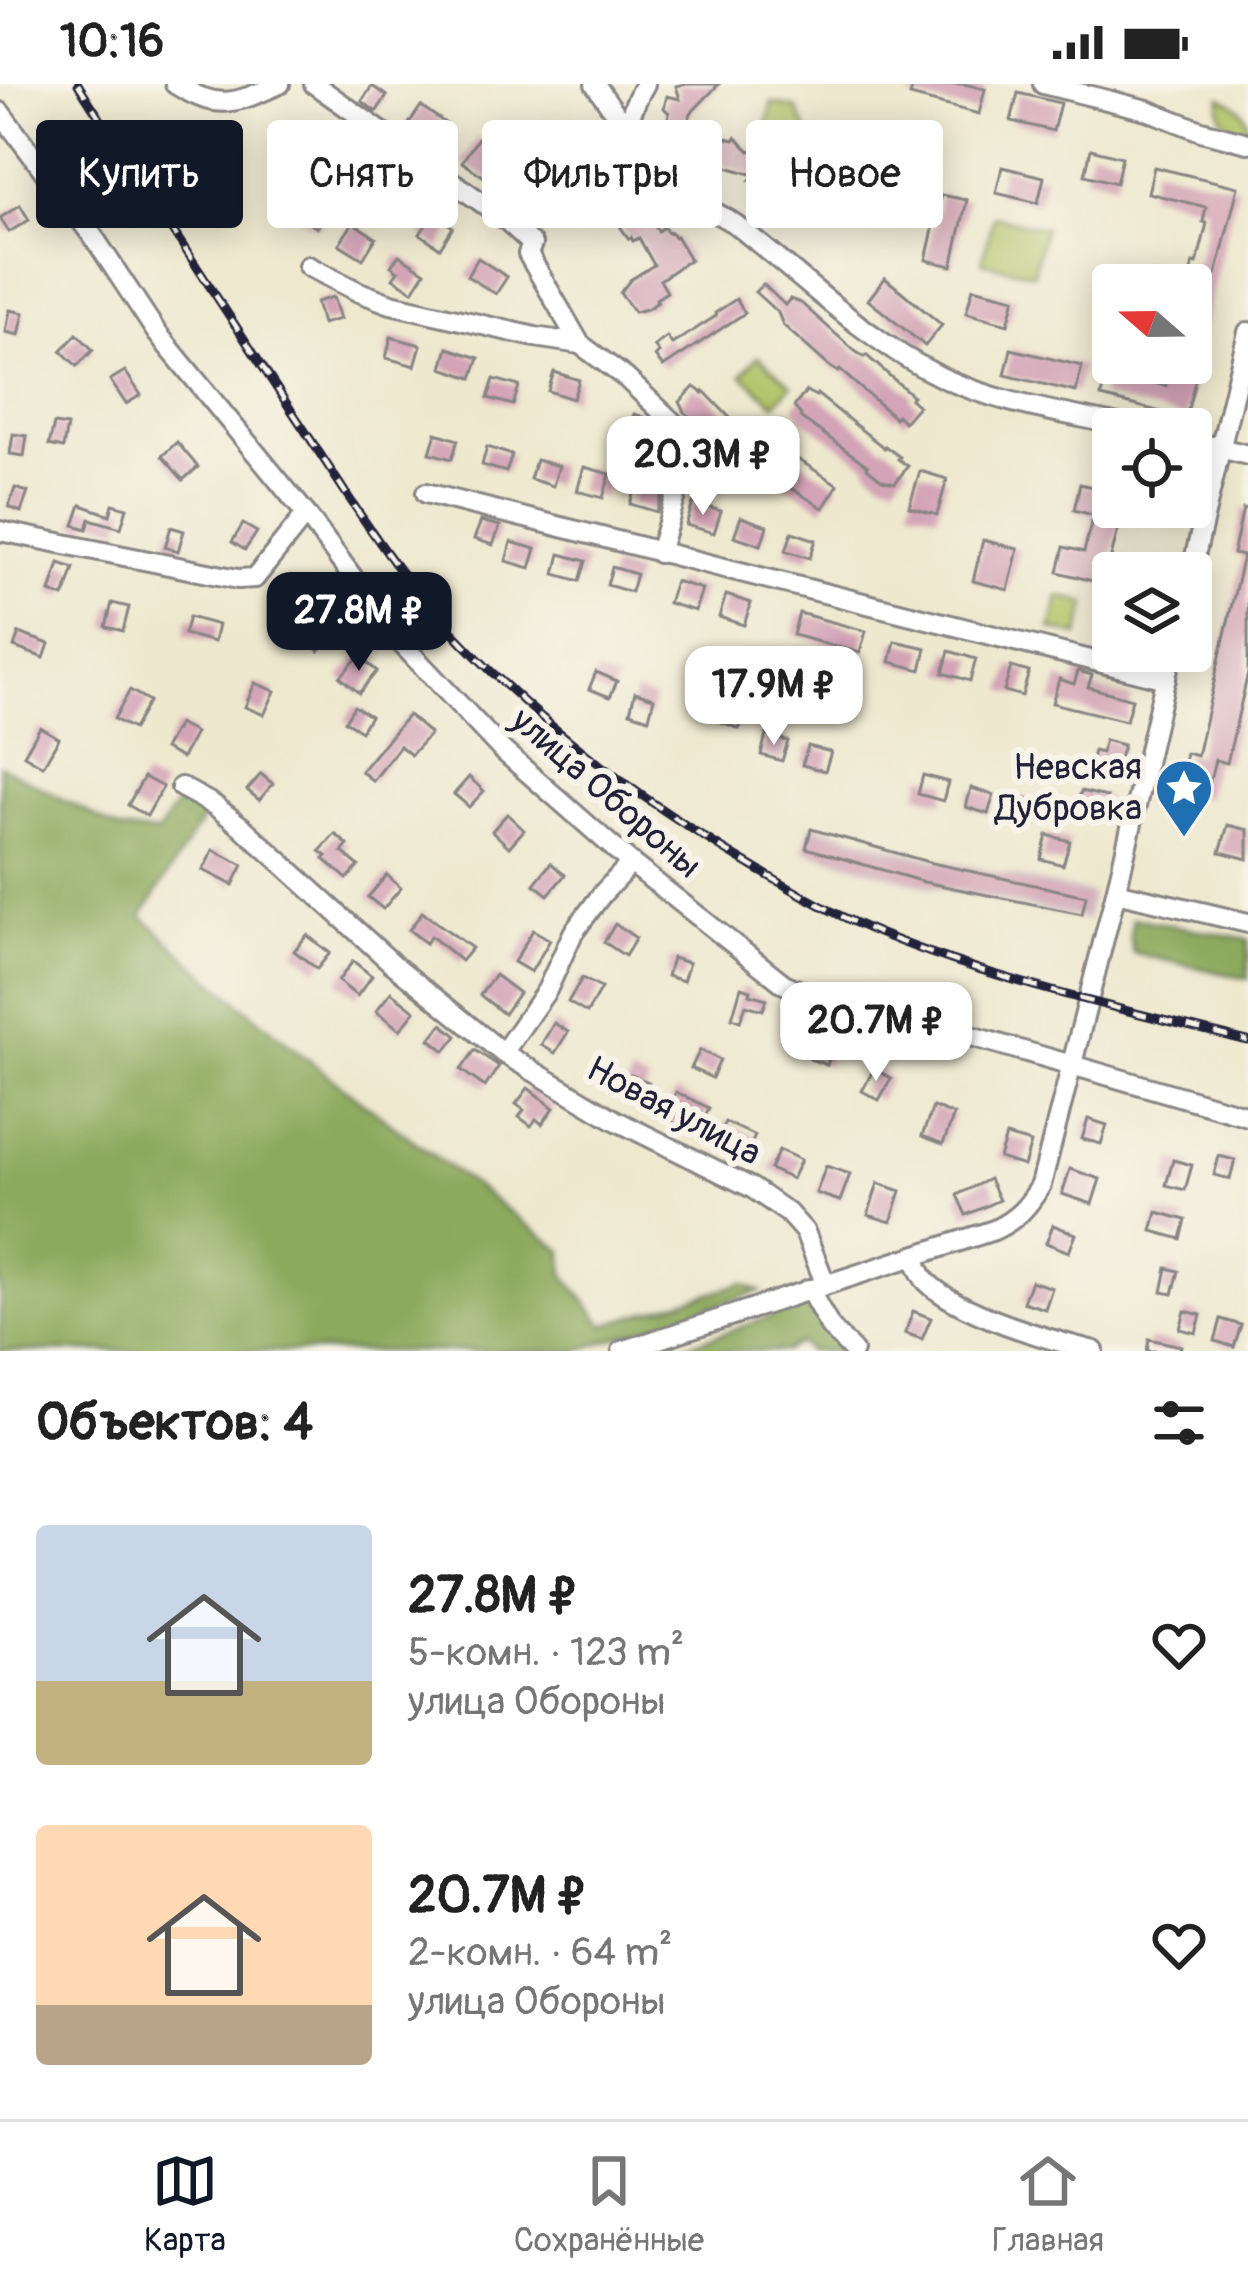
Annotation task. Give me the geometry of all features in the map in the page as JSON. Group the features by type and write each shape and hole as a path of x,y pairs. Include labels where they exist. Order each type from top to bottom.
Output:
{"street":[{"path":"176,84 209,102 235,100 280,84"},
{"path":"314,84 505,219 532,244 528,254 538,276 580,344 626,378 682,430 688,441 686,465 659,553"},
{"path":"595,84 619,120"},
{"path":"631,120 644,84"},
{"path":"1043,84 1147,110 1248,143"},
{"name":"улица Обороны","path":"0,112 158,333 306,514 402,644 501,749 631,863 784,984 807,994 902,1016 1248,1116"},
{"path":"722,216 898,353 939,376 985,393 1092,419"},
{"path":"308,266 391,304 580,344"},
{"path":"1196,552 1248,332"},
{"path":"1212,446 1248,455"},
{"path":"426,493 1166,679"},
{"path":"0,531 238,579 255,578 306,514"},
{"path":"622,1351 994,1230 1029,1206 1041,1185 1168,672"},
{"name":"Новая улица","path":"181,787 242,827 393,964 503,1053 615,1120 752,1188 788,1214 805,1232 830,1327 853,1351"},
{"path":"503,1053 547,990 574,933 631,863"},
{"path":"1116,892 1248,923"},
{"path":"914,1257 930,1285 969,1310 1094,1351"}],"shaded area":[{"path":"810,823 935,858 1092,893 1087,921 923,886 802,851"}],"green space":[{"path":"1221,97 1241,110 1248,133 1225,121"},
{"path":"772,103 797,109 802,120 768,120"},
{"path":"993,216 1044,228 1033,274 982,262"},
{"path":"758,356 792,385 775,404 742,375"},
{"path":"1059,596 1087,603 1079,636 1051,629"},
{"path":"0,765 120,830 158,833 178,802 205,815 142,916 295,1049 563,1251 564,1274 604,1325 743,1283 760,1291 576,1351 0,1351"},
{"path":"1133,918 1248,939 1248,979 1133,953"},
{"path":"805,1305 847,1351 809,1351 799,1343 785,1351 670,1351"}],"building":[{"path":"719,84 689,120 668,120 667,96 680,99 676,86"},
{"path":"913,84 985,89 979,114 910,96"},
{"path":"372,86 387,96 376,112 362,101"},
{"path":"1018,93 1060,103 1053,131 1011,121"},
{"path":"421,106 441,120 411,120"},
{"path":"736,137 746,147 746,172 722,165 722,140"},
{"path":"478,138 482,141 482,176 462,162"},
{"path":"1091,149 1122,157 1116,183 1085,175"},
{"path":"1002,167 1044,177 1038,203 996,193"},
{"path":"1154,167 1238,187 1212,291 1212,264 1197,264 1206,207 1148,193"},
{"path":"943,195 967,200 952,266 926,260 933,228 943,228"},
{"path":"20,205 29,220 9,232 0,218"},
{"path":"350,228 361,228 376,238 363,259 339,244"},
{"path":"424,228 452,228 440,248 420,234"},
{"path":"621,228 665,228 676,236 690,259 660,280 667,292 658,302 634,312 620,293 630,280 654,265 639,238 629,239"},
{"path":"399,255 425,272 413,291 393,278 398,271 391,266"},
{"path":"478,258 507,277 496,294 467,276"},
{"path":"885,278 942,325 925,346 868,300"},
{"path":"763,284 785,305 790,299 801,303 913,396 910,399 918,406 904,422 783,325 778,313 755,292"},
{"path":"973,288 1015,298 1008,324 966,313"},
{"path":"333,297 340,319 322,324 316,302"},
{"path":"736,299 745,313 663,367 654,346 667,337 672,344"},
{"path":"10,310 24,313 19,335 6,332"},
{"path":"77,334 93,350 77,366 61,351"},
{"path":"391,337 421,345 415,366 386,358"},
{"path":"448,348 479,358 472,378 442,368"},
{"path":"1011,349 1082,366 1076,392 1005,375"},
{"path":"125,371 141,395 126,404 110,380"},
{"path":"554,372 579,380 573,399 548,391"},
{"path":"494,379 519,386 513,405 488,398"},
{"path":"1104,384 1194,384 1188,408 1146,408 1101,397"},
{"path":"694,387 750,434 756,445 743,459 731,454 685,412 680,402"},
{"path":"806,391 817,394 900,457 908,466 895,483 882,480 800,417 794,407"},
{"path":"634,414 656,425 650,445 626,437"},
{"path":"54,424 67,426 63,448 49,445"},
{"path":"436,433 458,440 452,459 430,453"},
{"path":"13,434 27,436 24,456 10,454"},
{"path":"177,442 198,467 183,480 162,456"},
{"path":"487,447 512,455 506,472 482,465"},
{"path":"785,451 838,485 823,508 770,475"},
{"path":"536,460 559,466 553,486 530,479"},
{"path":"584,467 610,474 603,498 577,491"},
{"path":"920,471 947,479 937,515 909,507"},
{"path":"637,482 664,490 657,512 630,504"},
{"path":"1080,484 1092,487 1092,515 1074,510"},
{"path":"15,488 28,492 21,512 9,507"},
{"path":"693,503 721,511 714,533 686,525"},
{"path":"113,504 127,508 121,528 90,519 87,529 74,525 81,505 110,515"},
{"path":"1243,509 1248,510 1248,673 1227,763 1215,760 1206,798 1177,792 1186,753 1197,756 1243,556 1233,554"},
{"path":"741,517 767,526 761,545 734,536"},
{"path":"1092,519 1092,528 1119,528 1112,552 1092,552 1092,581 1058,572 1064,547 1084,552"},
{"path":"481,521 500,526 493,545 474,539"},
{"path":"243,524 257,532 245,550 232,542"},
{"path":"171,527 184,531 178,551 165,547"},
{"path":"792,532 816,540 810,558 786,551"},
{"path":"983,540 1018,549 1008,590 973,581"},
{"path":"511,542 536,549 530,568 506,561"},
{"path":"560,554 586,561 580,581 555,574"},
{"path":"59,563 74,568 64,597 50,592"},
{"path":"612,567 636,574 631,592 607,585"},
{"path":"675,581 702,589 695,611 668,603"},
{"path":"726,595 751,603 744,625 719,617"},
{"path":"112,603 129,607 123,631 106,627"},
{"path":"799,613 866,631 860,653 793,635"},
{"path":"189,617 218,625 214,642 184,634"},
{"path":"316,621 333,636 319,651 302,636"},
{"path":"19,633 49,644 44,658 14,647"},
{"path":"895,641 926,648 921,670 890,662"},
{"path":"949,651 976,659 970,681 943,673"},
{"path":"359,656 377,671 359,693 340,677"},
{"path":"1011,667 1029,672 1022,696 1004,691"},
{"path":"1078,671 1092,675 1088,687 1132,699 1126,721 1052,703 1059,679 1074,684"},
{"path":"596,672 617,681 610,697 589,689"},
{"path":"255,683 275,691 264,715 245,707"},
{"path":"130,690 149,701 133,729 114,719"},
{"path":"635,692 654,698 649,718 630,712"},
{"path":"722,699 747,710 739,729 714,719"},
{"path":"354,706 370,716 361,731 345,721"},
{"path":"408,715 430,734 411,755 400,746 373,781 361,771"},
{"path":"178,724 195,733 182,758 164,749"},
{"path":"40,727 59,738 43,766 24,755"},
{"path":"766,735 788,741 782,761 761,755"},
{"path":"1105,740 1123,745 1115,773 1090,766 1094,751 1101,753"},
{"path":"808,746 831,752 825,771 802,765"},
{"path":"261,774 273,784 259,800 247,790"},
{"path":"923,775 948,782 943,801 918,794"},
{"path":"144,777 163,787 147,816 128,805"},
{"path":"469,777 484,791 469,807 454,794"},
{"path":"971,788 994,795 988,814 966,807"},
{"path":"1081,791 1107,797 1101,821 1075,814"},
{"path":"1021,797 1043,804 1036,825 1015,818"},
{"path":"507,814 524,830 509,847 492,831"},
{"path":"1228,825 1248,830 1248,859 1220,852"},
{"path":"811,829 932,863 1086,896 1082,914 924,882 806,848"},
{"path":"335,834 348,845 342,852 359,866 347,879 320,851"},
{"path":"1047,835 1070,841 1063,865 1041,859"},
{"path":"213,850 243,865 233,885 203,870"},
{"path":"551,863 565,875 548,895 534,884"},
{"path":"387,875 401,888 383,909 368,897"},
{"path":"422,912 472,948 461,961 431,936 426,943 409,930"},
{"path":"615,924 636,938 625,956 604,942"},
{"path":"533,930 550,940 531,972 514,962"},
{"path":"307,935 330,953 317,969 294,951"},
{"path":"672,958 689,963 683,981 667,976"},
{"path":"353,961 372,976 357,996 338,981"},
{"path":"495,975 519,993 504,1014 480,995"},
{"path":"582,978 601,988 587,1013 568,1002"},
{"path":"741,987 767,999 763,1010 746,1005 740,1021 732,1018"},
{"path":"391,992 415,1011 400,1030 376,1011"},
{"path":"554,1023 568,1032 555,1053 541,1045"},
{"path":"442,1024 457,1036 445,1051 430,1039"},
{"path":"818,1038 834,1044 827,1065 810,1059"},
{"path":"475,1050 499,1066 485,1087 461,1070"},
{"path":"700,1050 720,1060 712,1078 691,1068"},
{"path":"874,1069 891,1078 879,1100 862,1091"},
{"path":"631,1075 649,1082 641,1102 623,1095"},
{"path":"528,1088 554,1108 542,1124 536,1119 531,1126 519,1117 524,1110 516,1104"},
{"path":"676,1092 709,1108 697,1133 664,1118"},
{"path":"933,1107 954,1115 943,1144 922,1136"},
{"path":"1088,1119 1107,1125 1101,1144 1082,1139"},
{"path":"725,1122 755,1136 745,1157 715,1143"},
{"path":"1006,1136 1031,1143 1024,1166 999,1158"},
{"path":"779,1150 801,1160 792,1179 770,1169"},
{"path":"1219,1156 1235,1160 1230,1179 1214,1175"},
{"path":"1173,1160 1192,1165 1185,1190 1166,1185"},
{"path":"826,1166 850,1174 840,1201 816,1193"},
{"path":"1070,1169 1100,1179 1092,1204 1062,1194"},
{"path":"989,1179 999,1200 966,1215 957,1195"},
{"path":"878,1183 901,1191 891,1222 868,1215"},
{"path":"1157,1212 1186,1220 1181,1239 1152,1231"},
{"path":"1053,1225 1076,1234 1069,1252 1046,1243"},
{"path":"1167,1268 1179,1271 1173,1294 1162,1292"},
{"path":"1031,1281 1052,1288 1045,1309 1023,1302"},
{"path":"913,1311 931,1318 922,1339 905,1333"},
{"path":"1185,1311 1201,1315 1196,1333 1180,1329"},
{"path":"1221,1319 1241,1325 1234,1347 1215,1341"},
{"path":"1149,1339 1181,1346 1180,1351 1147,1351"}],"railway":[{"path":"78,84 389,556 482,663 569,740 711,841 865,927 1017,981 1248,1041"}],"place":[{"name":"Невская Дубровка","path":"1184,839"}]}
